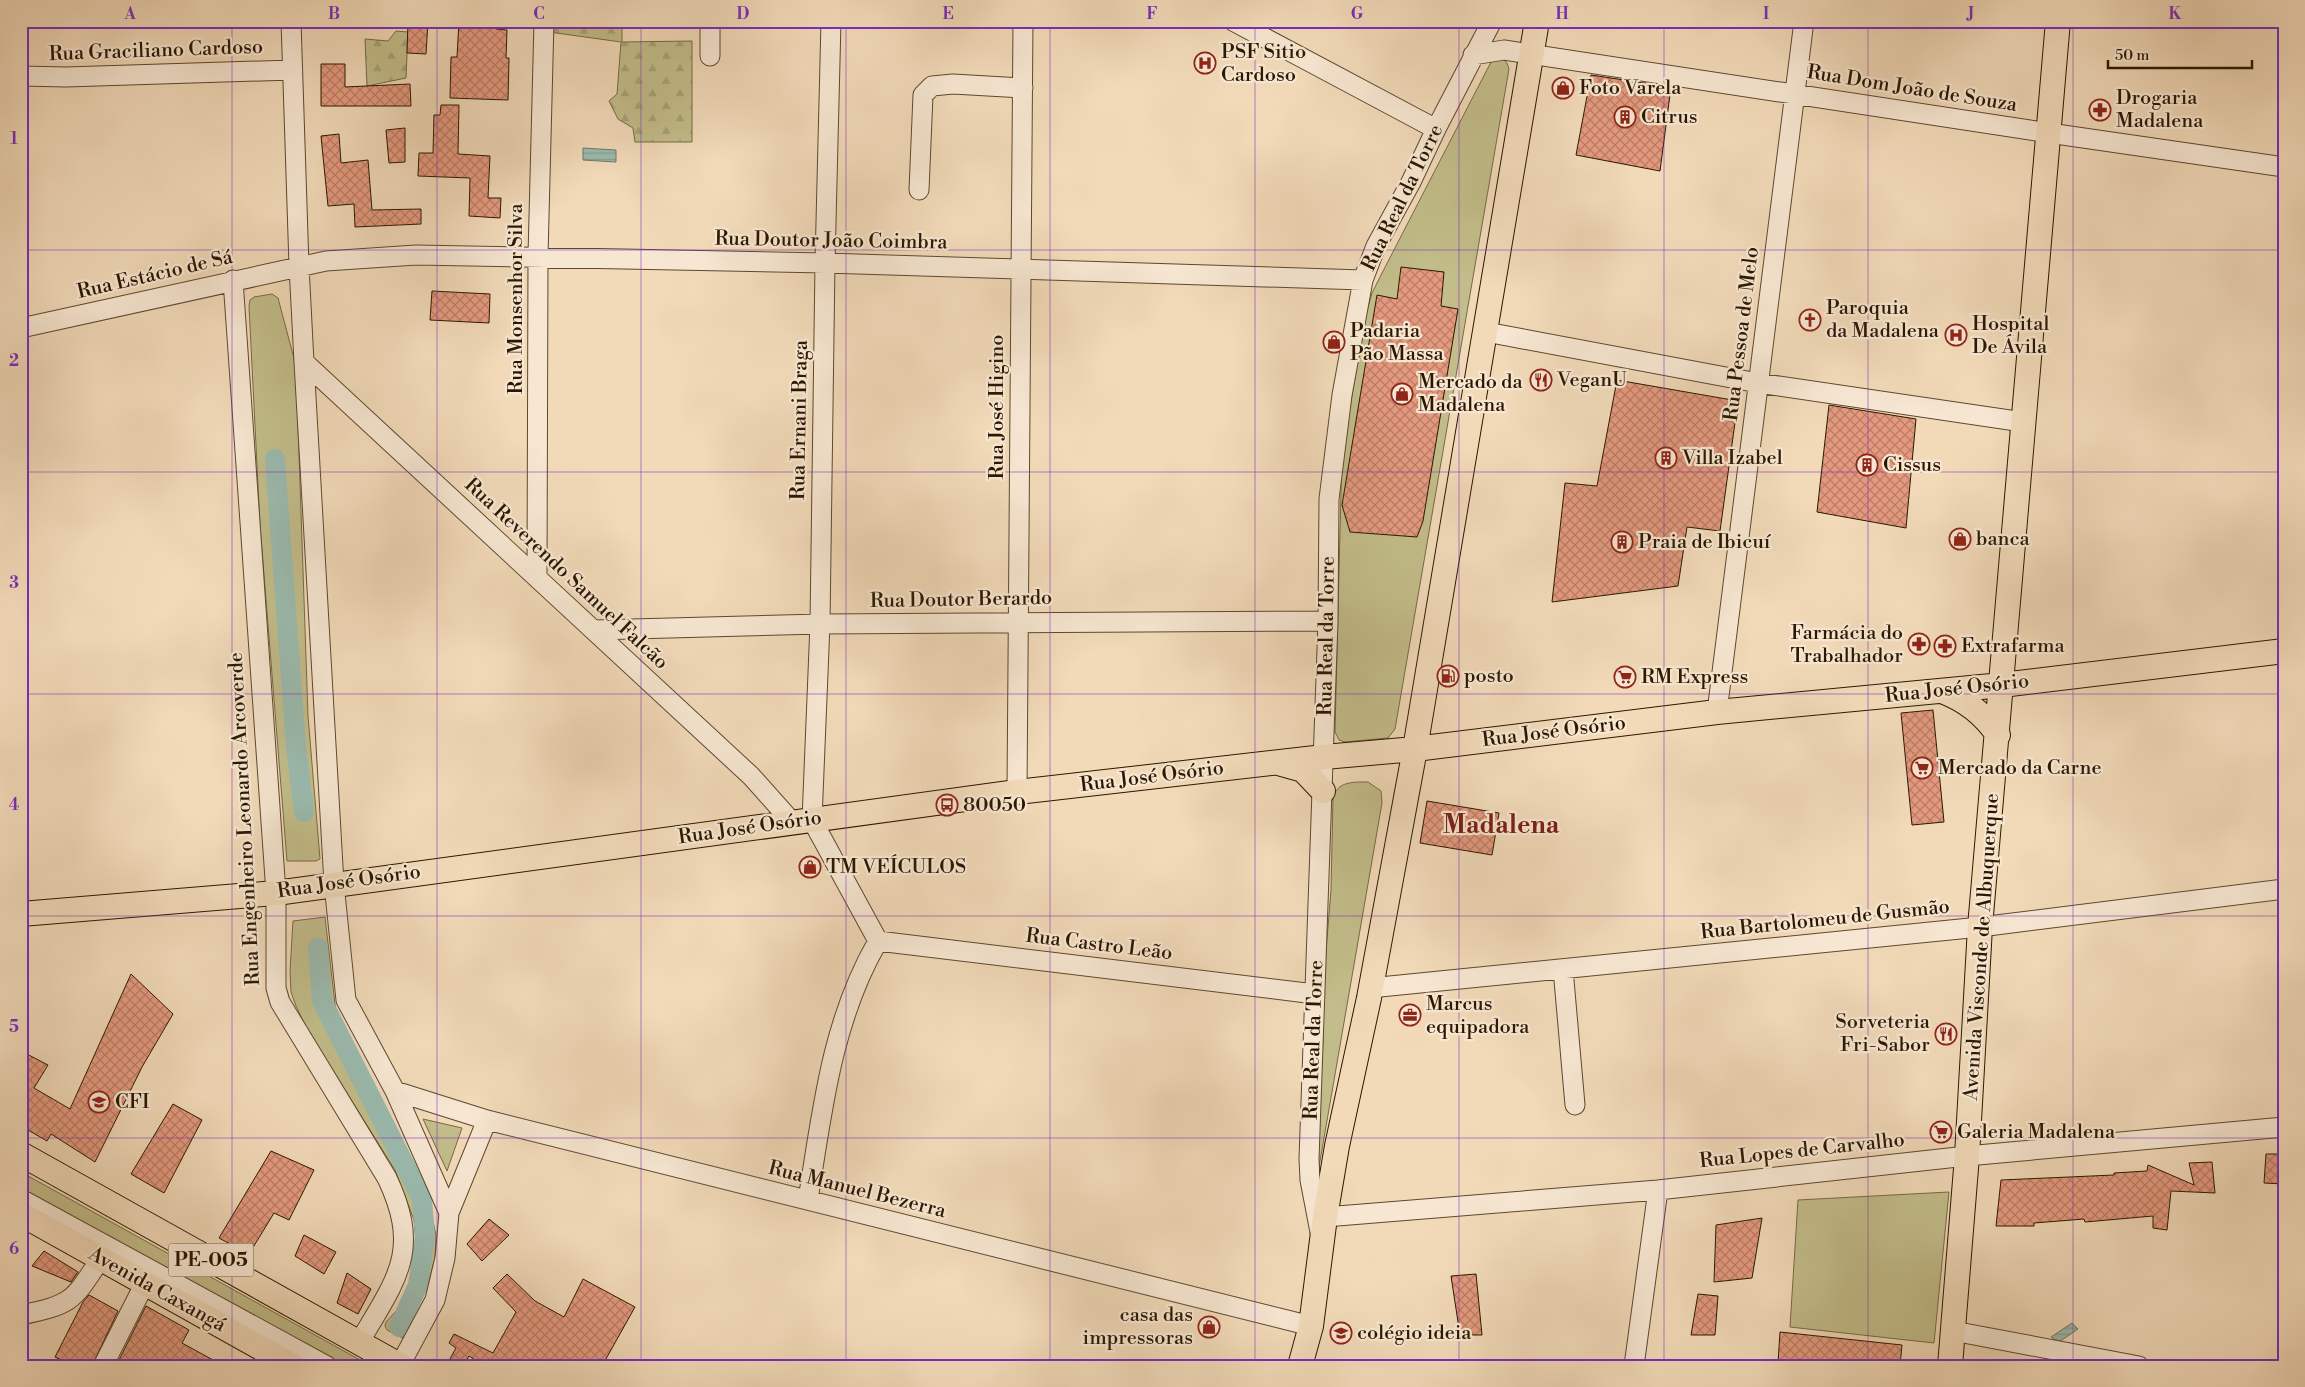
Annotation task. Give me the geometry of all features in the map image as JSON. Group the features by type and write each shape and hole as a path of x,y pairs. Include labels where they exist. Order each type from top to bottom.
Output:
{"main road":[{"name":"Rua Real da Torre","path":"1300,1366 1311,1326 1325,1217 1337,1146 1370,988 1415,749 1537,21"},
{"name":"Avenida Visconde de Albuquerque","path":"1950,1366 1967,1156 1980,927 2058,21"},
{"name":"Rua José Osório","path":"21,914 276,893 1017,792 1276,762 1415,749 1717,712 2002,685 2284,651"},
{"path":"1942,691 1975,708 1998,735"},
{"path":"1276,762 1303,770 1323,791"},
{"name":"PE-005","path":"21,1154 401,1365"},
{"name":"Avenida Caxangá","path":"21,1214 293,1366"},
{"path":"1306,1366 1311,1326"}],"street":[{"path":"291,21 304,362 334,884 346,1000 395,1091 449,1213"},
{"name":"Rua Monsenhor Silva","path":"537,578 538,256 544,21"},
{"path":"710,21 710,56"},
{"name":"Rua Ernani Braga","path":"803,821 820,624 825,263 831,21"},
{"name":"Rua José Higino","path":"1017,792 1020,622 1020,269 1024,21"},
{"path":"1233,21 1436,128"},
{"name":"Rua Real da Torre","path":"1322,1243 1310,1180 1328,621 1329,499 1342,395 1363,280 1376,246 1411,182 1436,128 1492,21"},
{"name":"Rua Pessoa de Melo","path":"1717,712 1804,21"},
{"path":"1473,56 1504,50 1532,55"},
{"name":"Rua Dom João de Souza","path":"1532,55 2049,133 2284,166"},
{"name":"Rua Graciliano Cardoso","path":"21,76 66,77 292,70"},
{"path":"919,190 923,95 932,86 953,84 1023,88"},
{"name":"Rua Doutor João Coimbra","path":"299,266 342,260 416,255 538,256 1363,280"},
{"name":"Rua Estácio de Sá","path":"21,328 299,266"},
{"name":"Rua Engenheiro Leonardo Arcoverde","path":"233,280 276,893 274,967 276,988 280,1002 387,1178 398,1202 404,1230 398,1274 360,1343"},
{"path":"1486,332 1758,383 2023,422"},
{"name":"Rua Reverendo Samuel Falcão","path":"304,362 751,776 803,821 878,941"},
{"name":"Rua Doutor Berardo","path":"594,630 820,624 1328,621"},
{"name":"Rua Bartolomeu de Gusmão","path":"1370,988 1980,927 2284,888"},
{"path":"808,1200 826,1086 843,1016 862,967 878,941"},
{"name":"Rua Castro Leão","path":"878,941 1315,994"},
{"path":"1564,969 1575,1105"},
{"name":"Rua Manuel Bezerra","path":"395,1091 487,1120 1311,1326"},
{"path":"401,1365 435,1300 445,1258 449,1213 487,1120"},
{"name":"Rua Lopes de Carvalho","path":"1325,1217 1658,1190 1967,1156 2284,1127"},
{"path":"21,1167 377,1366"},
{"path":"1634,1366 1658,1190"},
{"path":"21,1199 327,1366"},
{"path":"21,1315 52,1309 74,1297 101,1258"},
{"path":"103,1366 145,1283"},
{"path":"1953,1332 2139,1366"}],"green space":[{"path":"550,21 622,21 622,42 692,41 692,142 635,142 633,128 618,119 609,101 617,94 621,42 549,32"},
{"path":"396,31 408,32 406,78 367,86 365,39 388,41"},
{"path":"1502,58 1507,63 1509,69 1395,729 1388,738 1345,742 1339,740 1335,732 1342,453 1366,314 1372,293 1491,62"},
{"path":"272,294 278,298 296,366 308,716 320,859 316,861 287,861 260,525 249,306 250,300 254,297"},
{"path":"1368,782 1381,791 1382,803 1315,1190 1323,1042 1323,988 1331,890 1333,798 1335,792 1342,785"},
{"path":"325,917 336,1013 428,1199 436,1235 435,1258 429,1281 403,1338 387,1330 385,1326 386,1322 397,1310 409,1288 415,1260 414,1220 395,1170 307,1029 291,992 290,971 293,921"},
{"path":"423,1119 462,1128 447,1171"},
{"path":"21,1172 371,1366 338,1366 21,1192"},
{"path":"1949,1192 1934,1343 1790,1327 1798,1200"}],"shaded area":[{"path":"583,148 616,150 616,162 583,160"},
{"path":"2072,1323 2078,1329 2059,1342 2051,1337"}],"building":[{"path":"408,21 428,21 426,54 407,53"},
{"path":"459,21 496,21 496,29 507,30 506,58 509,58 508,100 450,98 451,57 457,57"},
{"path":"321,64 345,64 345,87 410,84 411,106 321,106"},
{"name":"Citrus","path":"1591,75 1671,87 1660,171 1576,155"},
{"path":"441,105 459,105 458,154 490,156 488,198 501,198 500,218 469,216 470,178 418,176 419,153 433,153 434,115 440,115"},
{"path":"405,128 405,162 389,163 386,130"},
{"path":"339,134 341,163 368,160 372,210 421,209 421,224 355,227 354,204 328,206 321,136"},
{"name":"Mercado da Madalena","path":"1401,267 1444,272 1441,306 1458,309 1423,521 1417,537 1350,532 1342,505 1377,295 1397,299"},
{"path":"432,291 490,294 489,323 430,320"},
{"name":"Villa Izabel","path":"1617,380 1738,401 1720,531 1687,527 1678,586 1552,602 1565,483 1597,486"},
{"name":"Cissus","path":"1829,405 1916,419 1906,528 1817,512"},
{"name":"Mercado da Carne","path":"1933,710 1944,822 1912,825 1901,713"},
{"path":"1427,801 1499,813 1492,855 1420,843"},
{"name":"CFI","path":"131,974 173,1014 142,1067 95,1162 51,1134 47,1141 21,1126 21,1051 48,1065 34,1088 70,1109"},
{"path":"173,1104 202,1120 164,1193 131,1174"},
{"path":"271,1151 314,1170 289,1220 274,1213 249,1254 219,1238"},
{"path":"2266,1154 2284,1154 2284,1184 2264,1183"},
{"path":"2212,1162 2215,1193 2171,1191 2167,1230 2153,1228 2153,1216 2085,1222 2084,1219 2034,1223 2034,1226 1996,1226 2001,1180 2114,1175 2114,1173 2147,1171 2148,1165 2194,1185 2189,1163"},
{"path":"1762,1218 1752,1278 1714,1282 1716,1225"},
{"path":"489,1219 509,1235 482,1261 467,1244"},
{"path":"304,1235 336,1252 324,1274 295,1256"},
{"path":"44,1251 78,1272 71,1282 32,1266"},
{"path":"347,1273 371,1289 358,1314 337,1303"},
{"path":"507,1274 535,1301 564,1317 583,1279 635,1307 602,1366 485,1366 469,1356 463,1366 446,1366 456,1348 449,1343 454,1334 493,1353 516,1312 493,1288"},
{"path":"1476,1274 1482,1335 1460,1335 1451,1276"},
{"path":"1698,1294 1718,1296 1715,1335 1691,1335"},
{"path":"89,1295 118,1311 92,1366 74,1366 55,1357 83,1302"},
{"path":"146,1306 189,1330 182,1343 224,1366 116,1366"},
{"path":"1780,1332 1902,1345 1900,1366 1817,1366 1778,1363"}],"waterway":[{"path":"275,459 296,747 304,812"},
{"path":"318,948 322,1001 422,1199 425,1236 418,1285 399,1327"}],"place":[{"name":"PSF Sitio Cardoso","path":"1205,63"},
{"name":"Foto Varela","path":"1563,88"},
{"name":"Drogaria Madalena","path":"2100,110"},
{"name":"Citrus","path":"1625,117"},
{"name":"Paroquia da Madalena","path":"1810,320"},
{"name":"Hospital De Ávila","path":"1956,335"},
{"name":"Padaria Pão Massa","path":"1334,342"},
{"name":"VeganU","path":"1541,380"},
{"name":"Mercado da Madalena","path":"1402,394"},
{"name":"Villa Izabel","path":"1666,458"},
{"name":"Cissus","path":"1867,465"},
{"name":"banca","path":"1960,539"},
{"name":"Praia de Ibicuí","path":"1622,542"},
{"name":"Farmácia do Trabalhador","path":"1919,644"},
{"name":"Extrafarma","path":"1945,646"},
{"name":"posto","path":"1448,676"},
{"name":"RM Express","path":"1625,677"},
{"name":"Mercado da Carne","path":"1922,768"},
{"name":"80050","path":"947,805"},
{"name":"TM VEÍCULOS","path":"810,867"},
{"name":"Marcus equipadora","path":"1410,1015"},
{"name":"Sorveteria Fri-Sabor","path":"1946,1034"},
{"name":"CFI","path":"99,1102"},
{"name":"Galeria Madalena","path":"1941,1132"},
{"name":"casa das impressoras","path":"1209,1327"},
{"name":"colégio ideia","path":"1341,1333"}],"district":[{"name":"Madalena","path":"1501,825"}]}
